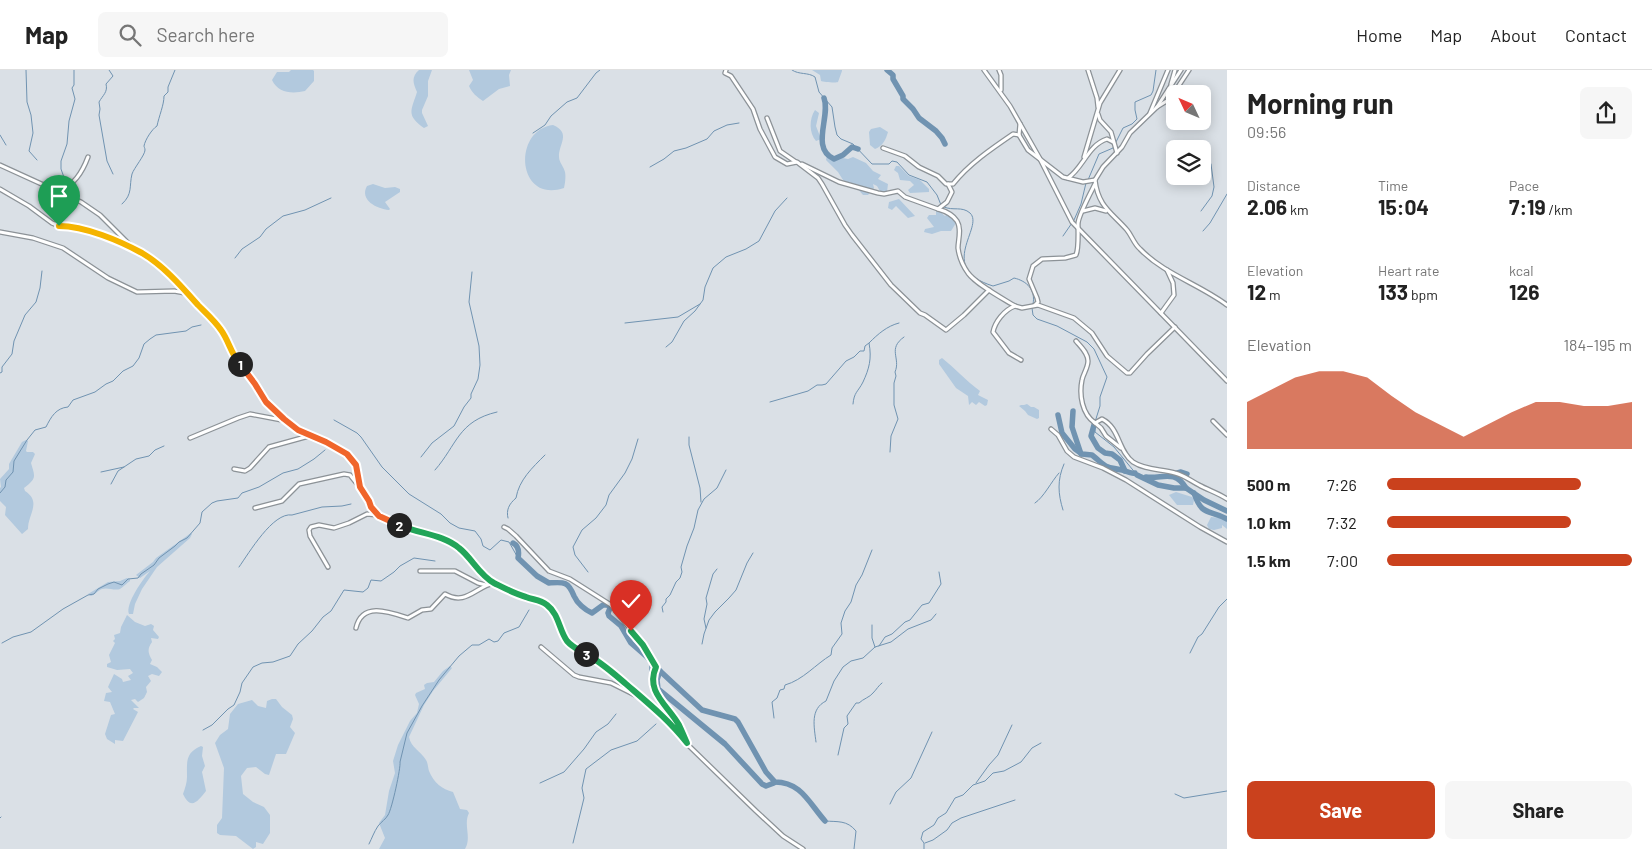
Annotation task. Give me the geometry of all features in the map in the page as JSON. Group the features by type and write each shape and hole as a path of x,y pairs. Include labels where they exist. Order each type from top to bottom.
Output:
{"street":[{"path":"726,70 725,74 731,76 753,109 760,129 775,157 787,164 797,162"},
{"path":"984,70 1020,123 1072,222 1227,381"},
{"path":"999,70 1001,75 1000,91"},
{"path":"1088,70 1097,98 1100,120 1111,132 1117,153"},
{"path":"1084,158 1100,103 1120,70"},
{"path":"1148,116 1168,70"},
{"path":"1171,85 1175,70"},
{"path":"1172,85 1181,70"},
{"path":"1157,107 1170,99 1189,70"},
{"path":"1035,306 1038,302 1029,279 1033,266 1042,259 1065,258 1076,255 1078,221 1103,167 1122,147 1130,133 1157,107 1166,94"},
{"path":"767,118 780,151 797,162 840,182 884,194 898,192 905,197 938,209 953,217 958,222 959,228 958,250 965,268 974,280 1015,306 1022,308 1043,307 1074,318 1092,333 1107,356 1127,373 1130,373 1175,327"},
{"path":"1020,123 1019,135 1028,150 1063,177 1083,182 1096,181"},
{"path":"948,184 953,184 961,174 1001,142 1013,134 1019,135"},
{"path":"1068,178 1101,141 1107,139 1114,142"},
{"path":"883,148 905,156 918,167 938,176 948,184 952,192 947,202 938,209"},
{"path":"57,192 71,185 79,177 88,157"},
{"path":"797,162 822,184 845,225 891,285 920,313 925,314 942,328 946,330 949,328 989,290"},
{"path":"0,165 81,202 100,215 130,244 173,278 223,333 236,359 266,402 298,430 326,442 347,454 356,465 360,487"},
{"path":"1096,181 1097,193 1104,207 1129,232 1137,247 1146,256 1227,305"},
{"path":"0,189 29,206 52,223 59,226 70,226 87,230 142,254"},
{"path":"1082,212 1088,208 1109,212"},
{"path":"0,232 33,238 63,248 108,278 137,292 174,291 185,293 193,298"},
{"path":"1161,313 1174,295 1173,283 1167,269"},
{"path":"1015,306 1003,314 993,332 1009,353 1021,360"},
{"path":"1076,341 1086,353 1088,363 1082,378 1083,410 1101,428 1106,436 1138,465 1182,475 1227,499"},
{"path":"190,438 250,414 287,421"},
{"path":"1094,422 1102,419 1110,423 1122,449"},
{"path":"1213,421 1227,435"},
{"path":"1051,429 1058,435 1067,451 1074,457 1126,480 1227,542"},
{"path":"234,469 245,471 250,468 269,447 310,436"},
{"path":"255,508 282,500 299,484 344,474 350,475 379,516"},
{"path":"328,567 308,530 319,525 334,528 366,514 379,516 410,530 439,536 448,541 461,549 484,576 516,594 537,599 547,605 555,614 566,640 574,648 600,662 648,702 670,722 687,743 774,827 803,849"},
{"path":"504,527 516,536 549,571 570,578 611,605 643,645 654,663 656,667 652,675 656,694 678,724 687,743"},
{"path":"420,571 455,571 478,583 487,585"},
{"path":"356,628 360,617 369,612 386,611 408,618 422,610 431,609 445,594 450,597 468,597 480,588 495,583"},
{"path":"541,647 574,675 616,685 648,702"}],"shaded area":[{"path":"291,70 313,70 314,81 305,91 286,92 278,88 272,80 277,72 289,72"},
{"path":"419,70 432,70 428,81 428,96 422,110 428,126 424,128 412,116 412,108 417,92 414,78"},
{"path":"469,70 511,70 509,75 510,86 499,89 483,101 475,95 469,86 473,80"},
{"path":"812,70 842,71 838,82 832,82 821,81 820,75"},
{"path":"815,110 819,113 816,126 821,139 816,141 812,134 811,126"},
{"path":"553,125 559,128 563,135 559,157 565,172 565,180 564,188 548,190 537,186 529,176 526,164 526,151 531,139 540,130"},
{"path":"880,127 888,132 884,142 875,149 870,145 869,132 871,129"},
{"path":"827,155 848,159 853,157 866,163 873,171 881,175 878,179 888,184 887,192 881,193 877,186 873,184 874,188 868,195 863,195 857,188 843,180 826,160"},
{"path":"896,166 899,166 909,176 920,180 929,189 929,192 910,193 908,190 914,185 910,181 900,180 898,173 894,170"},
{"path":"373,184 385,188 395,187 400,189 400,192 385,202 389,210 375,206 365,196 367,186"},
{"path":"899,199 915,216 908,218 896,206 892,210 888,208 889,202"},
{"path":"936,211 945,216 947,214 956,223 951,231 941,231 932,234 924,232 925,229 934,227 927,218 929,215 936,215"},
{"path":"942,358 980,391 978,395 988,400 987,405 985,406 979,402 976,405 972,402 969,405 968,396 956,388 939,364 939,360"},
{"path":"1027,404 1039,410 1039,418 1028,415 1019,406"},
{"path":"28,441 26,451 35,454 31,463 34,477 24,488 33,499 33,508 28,529 22,534 5,515 6,507 0,501 0,479 9,469 9,464 22,442"},
{"path":"1176,492 1192,497 1194,500 1193,505 1177,505 1169,495"},
{"path":"1211,517 1227,520 1227,529 1222,525 1222,528 1209,529 1207,525"},
{"path":"191,533 190,538 157,567 142,589 135,604 133,614 129,614 128,610 132,598 150,571 140,578 136,575"},
{"path":"127,578 130,581 120,589 104,589 91,596 88,594 108,582"},
{"path":"127,615 135,622 145,626 151,624 154,626 153,630 159,637 158,639 151,638 152,642 149,651 152,660 150,664 162,672 159,676 152,674 148,676 151,681 146,687 147,692 144,698 138,702 135,699 131,700 139,708 133,709 138,712 123,741 115,740 115,744 107,739 105,734 111,715 115,714 110,702 104,701 106,693 112,692 108,687 114,674 122,679 123,682 131,680 128,676 133,673 130,669 117,670 107,667 107,664 111,662 109,655 115,643 113,641 115,639 114,635 120,633"},
{"path":"450,666 452,668 424,705 409,737 412,744 426,760 433,779 445,789 453,792 460,809 467,810 469,813 467,817 467,844 465,849 379,849 385,838 379,823 385,815 389,791 395,773 393,761 398,745 410,721 417,713 419,704 415,695 425,689 424,685 434,682"},
{"path":"276,699 292,715 293,719 290,727 295,733 286,754 276,754 269,775 256,767 247,768 241,776 243,794 253,802 264,807 270,815 270,833 263,844 256,842 256,847 253,849 236,836 220,835 217,833 217,825 222,818 224,768 215,743 220,735 228,729 230,714 238,704 252,700 258,706 266,708 267,701"},
{"path":"201,746 203,747 202,756 205,766 202,772 206,791 195,803 192,803 183,794 187,781 187,762 192,752"}],"waterway":[{"path":"26,70 27,102 33,133 29,151 37,160"},
{"path":"66,183 61,169 61,161 67,144 69,121 75,99 72,88 74,85 74,70"},
{"path":"109,70 113,76 106,84 106,91 99,102 99,115 107,161 113,174"},
{"path":"122,204 128,197 132,174 145,152 144,146 146,141 157,126 164,96 168,92 168,87 175,70"},
{"path":"533,133 545,125 551,116 567,102 577,98 600,70"},
{"path":"792,70 815,77 819,92 832,107 837,135 841,139 853,144 872,164 897,162 909,175 927,182 937,195 941,205"},
{"path":"887,70 893,75 893,79 903,99 919,118 936,131 945,144"},
{"path":"1088,180 1099,154 1113,148 1123,128 1132,124 1137,119 1135,102 1151,95 1156,70"},
{"path":"824,98 825,114 822,140 827,154 834,159 843,155 852,147 858,149"},
{"path":"650,167 674,151 707,139 714,131 727,125 739,123"},
{"path":"0,135 6,145"},
{"path":"1201,211 1212,196 1214,187 1211,164"},
{"path":"1063,236 1074,220 1081,204 1086,183"},
{"path":"1203,231 1210,223 1227,194"},
{"path":"235,258 242,249 260,237 266,229 283,216 305,210 331,198"},
{"path":"666,347 672,342 684,321 703,300 705,287 713,268 726,257 746,249 759,241 775,211 787,198"},
{"path":"944,207 967,211 973,219 965,248 964,259 967,269 976,278 993,286 1014,278 1023,281 1032,290 1033,304"},
{"path":"0,373 2,372 2,367 12,354 14,341 25,315 36,302 42,271"},
{"path":"421,457 432,443 454,426 471,398 478,379 480,365 479,346 469,302 472,272"},
{"path":"625,323 678,317 700,304"},
{"path":"1032,308 1033,315 1037,319 1057,326 1087,342 1094,349 1107,377 1100,397 1100,406 1095,422"},
{"path":"853,404 855,394 863,382 868,368 870,359 869,343 883,331 899,323"},
{"path":"0,493 5,487 6,480 13,472 14,461 27,440 35,430 46,427 57,411 68,407 73,400 95,392 113,381 123,371 133,366 139,358 144,344 156,335 186,331 201,325"},
{"path":"890,452 891,436 898,419 894,405 894,383 897,362 895,350 899,341 904,337"},
{"path":"770,402 808,391 817,385 826,384 846,361 860,351 864,351 865,346 869,343"},
{"path":"1073,411 1072,427 1081,454"},
{"path":"435,470 466,428 474,421 497,412"},
{"path":"1058,415 1062,433 1075,449 1082,454 1092,455 1108,467 1135,473"},
{"path":"334,420 357,433 382,467 409,494 441,514 450,523 459,528 475,531 481,539 483,546 490,550 501,540 509,542 518,558"},
{"path":"1094,425 1091,436 1098,448 1120,460 1125,471"},
{"path":"1095,425 1095,432 1114,447 1137,475"},
{"path":"689,437 689,445 700,488 701,502"},
{"path":"588,572 575,555 573,547 582,530 596,518 606,505 609,495 625,473 632,459 638,439"},
{"path":"111,484 118,471 136,459 149,456 155,450 164,446"},
{"path":"2,643 13,637 31,632 63,609 88,595 94,594 98,589 108,584 114,582 122,585 128,579 138,578 154,565 159,558 187,538 200,523 202,512 212,503 238,498 242,493 259,487 283,473 298,469 325,450"},
{"path":"508,518 507,512 516,498 523,480 545,455"},
{"path":"1063,510 1059,487 1064,464"},
{"path":"101,472 124,467"},
{"path":"663,612 662,607 680,578 681,567 698,510 704,499 717,488 726,470"},
{"path":"1174,474 1181,472 1187,474"},
{"path":"1035,503 1059,473"},
{"path":"1137,475 1158,485 1186,488 1204,500 1227,511"},
{"path":"1146,477 1173,477 1182,482 1186,488"},
{"path":"1194,493 1203,509 1227,519"},
{"path":"239,567 262,535 277,520 285,516 322,507 351,504"},
{"path":"513,543 517,548 518,558 537,576 549,583 567,585 577,601 587,610 592,613 603,605 608,605 610,608 609,616 621,626 631,643 652,663 652,672 660,671 657,680 658,689 725,744 762,784 766,786 774,783"},
{"path":"774,718 772,702 777,698 780,690 784,689 785,685 804,676 831,655 832,648 842,634 841,623 845,611 851,602 856,585 872,550"},
{"path":"702,644 709,620 736,590 753,553"},
{"path":"203,730 212,725 234,705 242,683 253,667 290,656 298,644 331,611 344,590 363,592 368,588 371,580 381,581 414,558 435,561"},
{"path":"706,628 704,619 707,604 706,598 713,574 717,569"},
{"path":"879,646 885,637 910,620 922,605 929,603 941,584 939,572"},
{"path":"1190,653 1198,637 1202,634 1219,607 1227,599"},
{"path":"369,844 378,826 390,811 407,733 439,680 459,656 472,645 479,645 489,639 494,642 498,641 504,633 519,627 529,610"},
{"path":"816,742 815,713 821,704 826,701 834,681 843,667 851,661 863,658 875,647 891,642 908,629 931,620 936,614"},
{"path":"872,625 872,638 875,647"},
{"path":"660,671 702,710 735,719 766,772 775,782 784,783 798,790 825,821"},
{"path":"838,755 844,728 848,724 847,716 856,703 870,696 882,683"},
{"path":"540,783 564,772 596,732 608,724 616,714"},
{"path":"573,843 584,798 582,788 586,769 611,750 637,741 656,724"},
{"path":"976,783 998,755 1012,725"},
{"path":"890,804 896,792 911,778 932,732"},
{"path":"924,849 924,843 921,839 923,832 934,825 938,818 946,813 955,798 963,795 973,785 985,781 993,773 1004,771 1021,762 1032,748 1041,743"},
{"path":"1175,794 1184,798 1227,791"},
{"path":"925,843 933,840 947,830 952,823 961,818 1015,800"},
{"path":"825,821 842,822 853,827 856,831 854,849"}],"route":[{"path":"59,226 80,228 101,235 150,259 173,278 214,321 223,333 236,359 266,402 298,430 326,442 347,454 356,465 360,487 371,507 379,516 410,530 439,536 461,549 484,576 492,582 516,594 537,599 547,605 555,614 566,640 574,648 600,662 648,702 670,722 687,743 678,724 656,694 652,675 656,667 643,645 631,631"}]}
